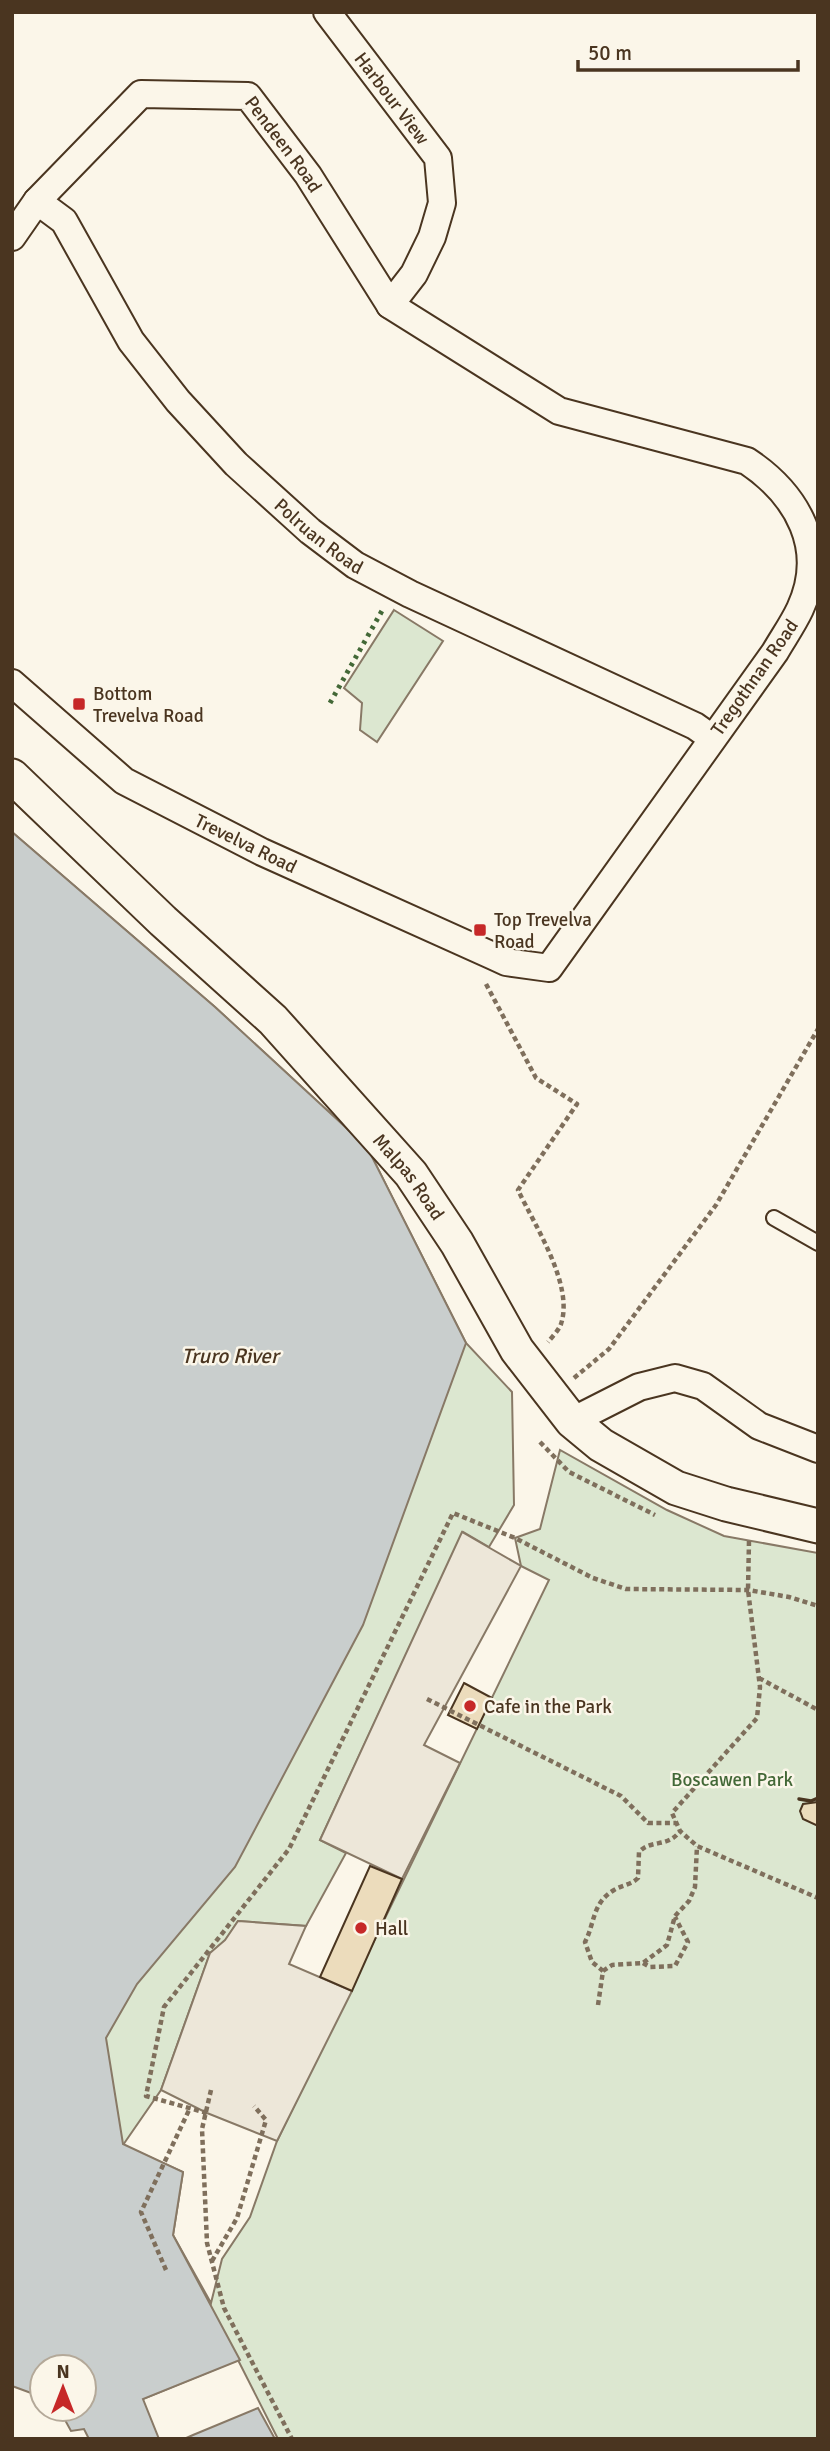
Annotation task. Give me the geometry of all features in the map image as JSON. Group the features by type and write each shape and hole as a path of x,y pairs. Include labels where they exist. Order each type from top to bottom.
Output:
{"street":[{"name":"Harbour View","path":"327,12 439,158 442,203 432,237 414,274 390,304"},
{"name":"Pendeen Road","path":"12,237 37,201 141,93 248,96 308,175 390,304"},
{"name":"Polruan Road","path":"37,201 64,221 131,341 178,401 236,464 310,531 355,565 410,594 695,726 712,738"},
{"name":"Tregothnan Road","path":"390,304 559,411 747,461 770,476 789,497 808,531 812,555 801,608 775,652 549,968 500,959"},
{"name":"Trevelva Road","path":"12,683 124,781 262,852 500,959"},
{"name":"Malpas Road","path":"12,776 163,921 273,1020 411,1174 457,1243 528,1365 562,1409 601,1445 676,1488 726,1504 818,1526"},
{"path":"562,1409 676,1378 703,1386 759,1426 818,1449"}],"lane":[{"path":"774,1218 818,1243"}],"path":[{"path":"500,959 486,984 536,1079 577,1104 518,1190 561,1283 564,1300 561,1326 528,1365"},
{"path":"562,1409 716,1205 818,1029"},
{"path":"206,2113 146,2096 164,2007 289,1849 453,1513 515,1538 593,1578 626,1588 748,1590 789,1597 818,1606"},
{"path":"749,1540 748,1590 759,1677 757,1718 672,1813 680,1831 697,1846 818,1898"},
{"path":"759,1677 818,1710"},
{"path":"426,1699 621,1796 648,1822 676,1823"},
{"path":"603,1971 592,1962 585,1942 591,1930 594,1911 614,1889 632,1884 638,1878 639,1852 644,1846 670,1842 680,1831"},
{"path":"598,2005 603,1971 612,1965 643,1963 667,1945 675,1916 689,1901 695,1887 697,1846"},
{"path":"643,1963 650,1967 675,1966 684,1953 688,1942 675,1916"},
{"path":"211,2090 202,2129 207,2243 224,2308 292,2439"},
{"path":"212,2261 237,2218 266,2120 254,2106"},
{"path":"166,2270 141,2212 190,2108"}],"green space":[{"path":"394,610 443,641 377,742 360,730 362,703 344,688"},
{"name":"Boscawen Park","path":"12,832 215,1007 367,1147 466,1343 512,1392 514,1505 489,1547 463,1532 320,1840 346,1853 306,1926 238,1921 225,1941 210,1953 161,2090 123,2145 183,2172 173,2235 211,2303 222,2259 250,2217 277,2141 549,1580 521,1566 515,1538 540,1529 560,1450 667,1510 724,1536 818,1553 818,2439 278,2439 238,2360 143,2399 12,2104"}],"shaded area":[{"path":"462,1532 521,1566 424,1745 460,1763 402,1879 320,1840"},
{"path":"238,1921 306,1926 289,1964 352,1991 277,2141 207,2113 161,2090 210,1953 225,1940"}],"water":[{"name":"Truro River","path":"12,832 215,1007 367,1147 466,1343 363,1625 235,1867 137,1984 106,2038 123,2144 183,2172 173,2235 240,2360 143,2399 159,2439 89,2439 84,2429 71,2431 67,2423 98,2423 98,2353 28,2353 28,2392 12,2386"},
{"path":"258,2408 275,2439 184,2439 193,2435"}],"building":[{"name":"Cafe in the Park","path":"464,1683 492,1698 477,1729 448,1715"},
{"path":"818,1802 818,1826 803,1819 800,1811 803,1804"},
{"name":"Hall","path":"370,1866 402,1879 352,1991 320,1977"}],"hedge":[{"path":"330,703 383,609"}],"wall":[{"path":"799,1799 811,1801 818,1798"}],"place":[{"name":"Bottom Trevelva Road","path":"79,704"},
{"name":"Top Trevelva Road","path":"480,930"},
{"name":"Cafe in the Park","path":"470,1706"},
{"name":"Hall","path":"361,1928"}]}
